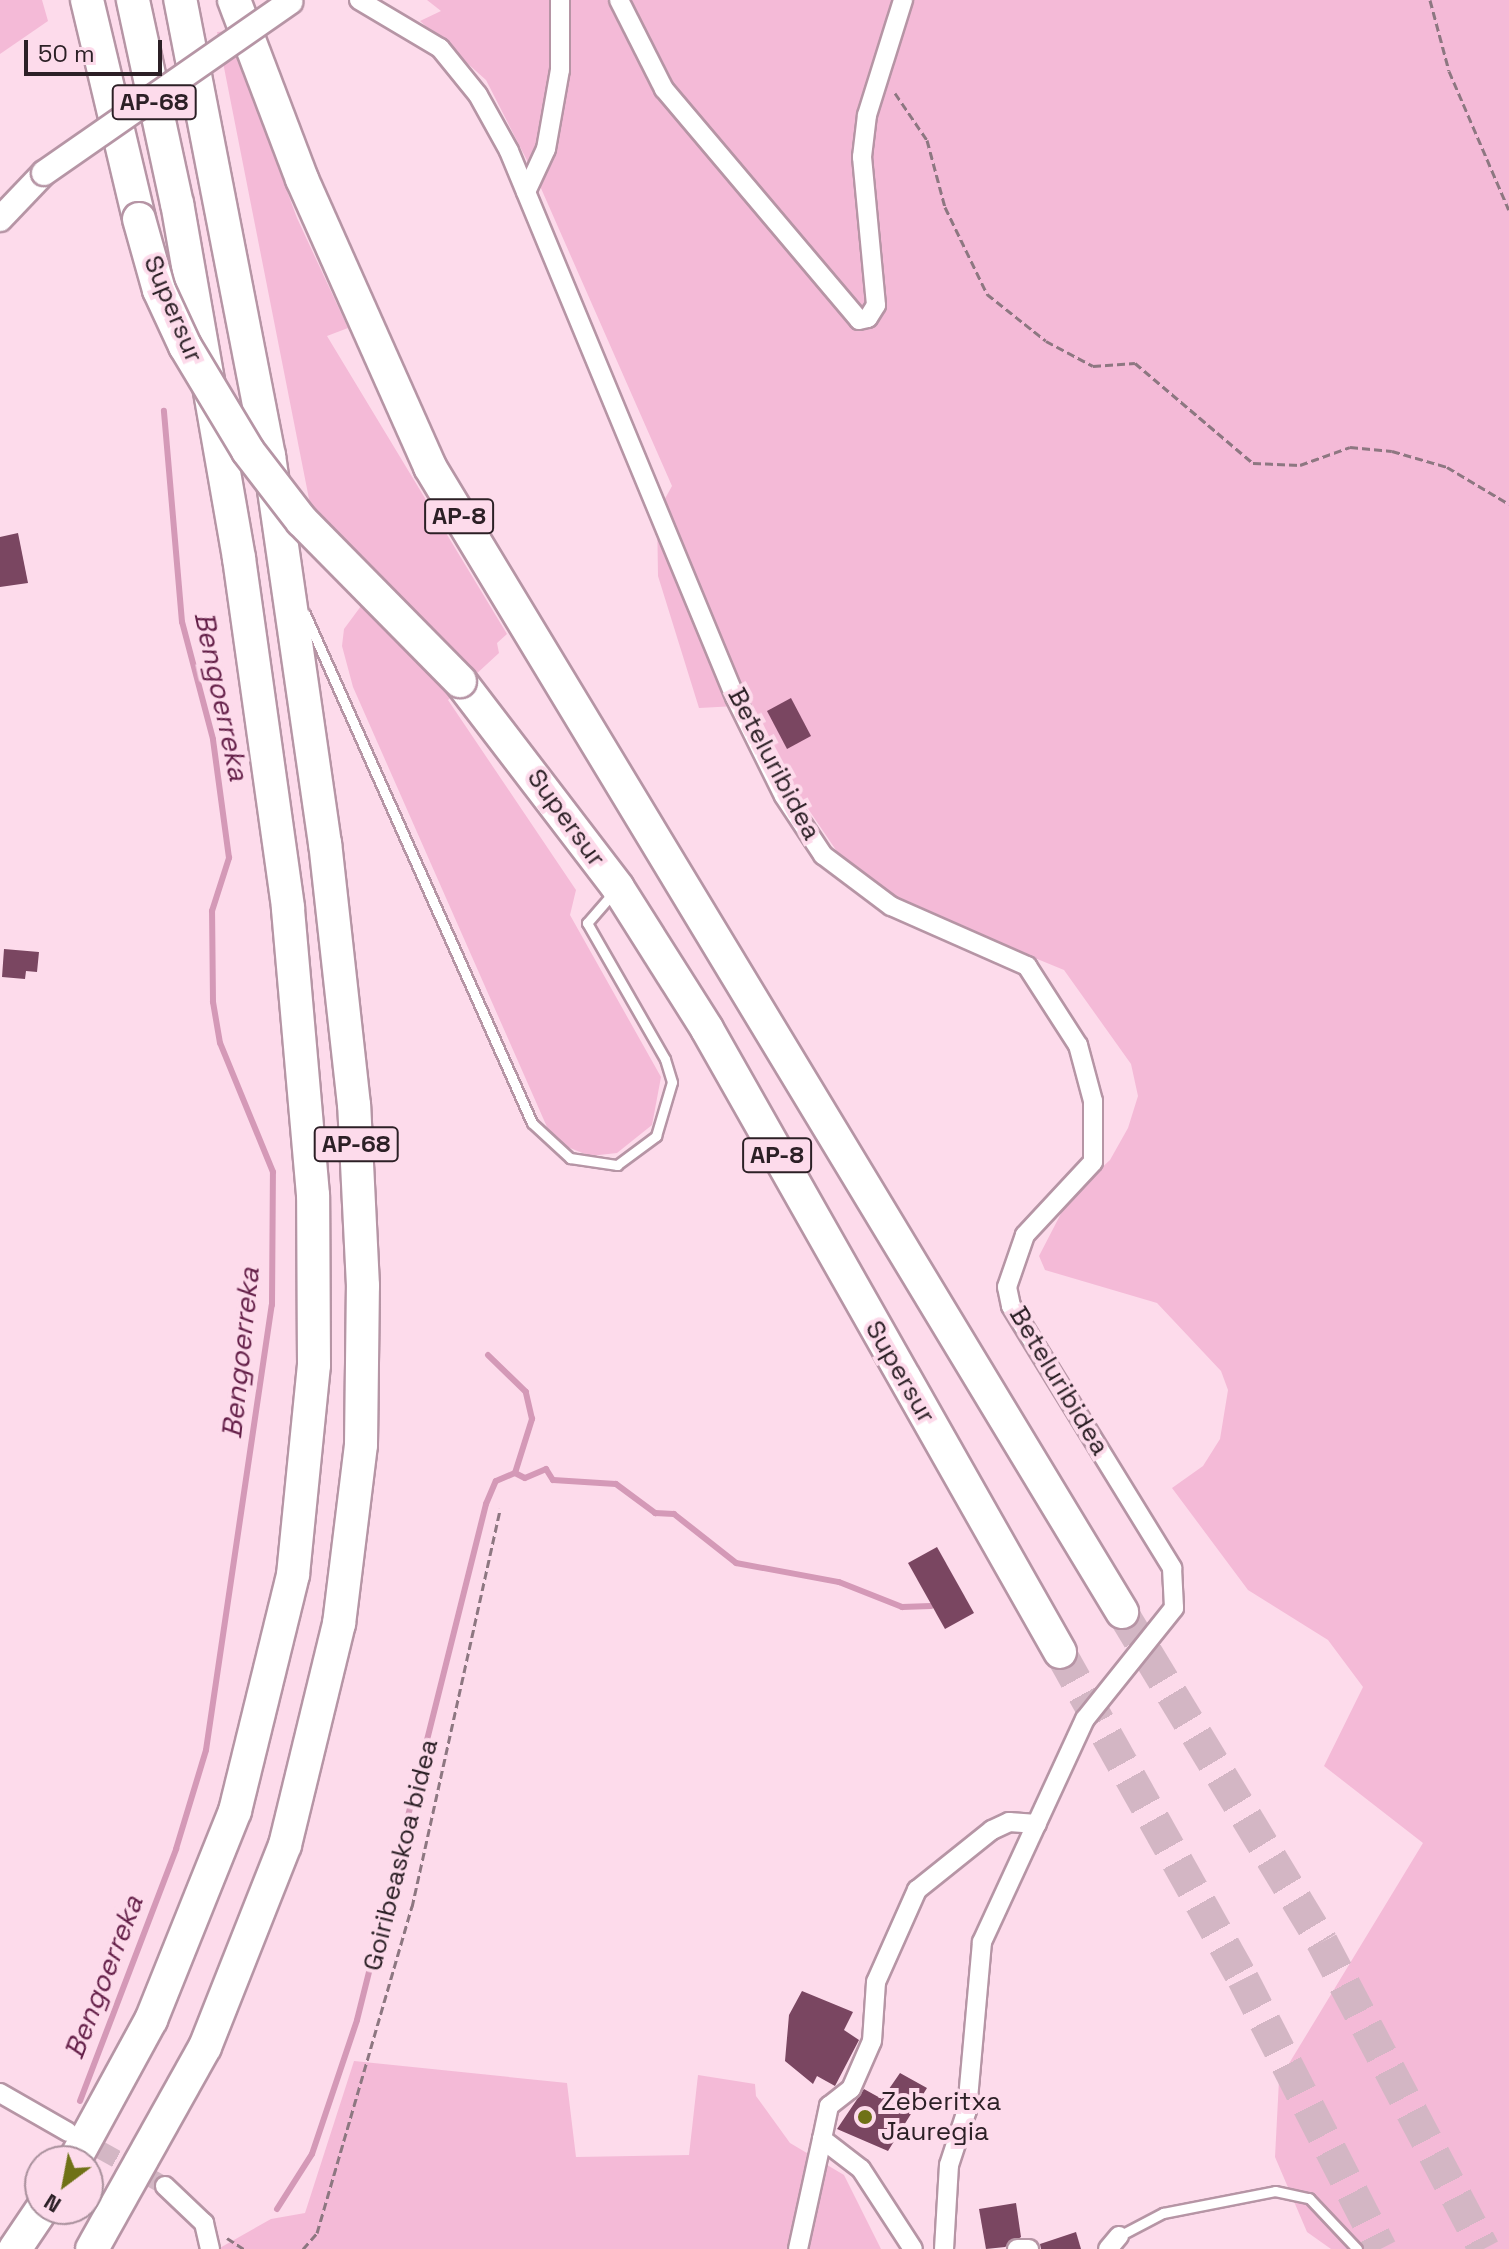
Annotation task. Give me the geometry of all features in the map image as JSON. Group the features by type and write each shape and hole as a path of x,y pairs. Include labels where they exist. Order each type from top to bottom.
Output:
{"highway":[{"name":"Supersur","path":"87,0 159,290 185,346 248,451 302,521 460,681 618,888 707,1029 1060,1652"},
{"name":"AP-68","path":"72,2145 151,2020 235,1811 293,1575 314,1338 307,1101 264,728 182,235 133,0"},
{"name":"AP-68","path":"92,2249 174,2110 260,1917 321,1713 352,1539 363,1390 354,1105 288,575 205,106 180,0"},
{"name":"AP-8","path":"234,0 302,179 430,467 1122,1612"},
{"path":"15,2249 31,2225"}],"street":[{"name":"Beteluribidea","path":"359,0 410,26 458,68 509,151 735,697 784,796 823,855 891,906 1027,966 1078,1045 1093,1101 1093,1162 1025,1235 1007,1287 1011,1306 1163,1551 1176,1587 1167,1621 1085,1719 982,1942 967,2110 949,2165 944,2249"},
{"path":"526,192 546,149 560,70 560,0"},
{"path":"619,0 664,89 859,320 876,305 862,157 867,115 884,76 903,0"},
{"path":"0,219 44,173 291,1"},
{"path":"798,2249 829,2106 851,2089 872,2041 876,1982 917,1890 992,1830 1009,1822 1037,1824"},
{"path":"0,2093 68,2145"},
{"path":"822,2139 861,2169 913,2249"},
{"path":"165,2186 204,2223 210,2249"},
{"path":"1017,2249 1029,2249"}],"lane":[{"path":"288,575 532,1123 570,1158 594,1164 634,1158 656,1136 672,1082 665,1059 587,923 618,888"},
{"path":"1114,2242 1163,2213 1275,2191 1309,2198 1357,2249"}],"path":[{"path":"1430,0 1449,71 1509,210"},
{"path":"884,76 927,140 945,207 987,294 1046,341 1093,366 1135,363 1253,463 1300,465 1350,447 1392,451 1447,467 1509,504"},
{"name":"Goiribeaskoa bidea","path":"303,2249 317,2233 412,1907 500,1509"}],"shaded area":[{"path":"0,0 42,0 48,21 0,54"},
{"path":"427,0 1509,0 1509,2249 1331,2249 1307,2232 1275,2157 1279,2080 1423,1843 1324,1766 1363,1687 1328,1640 1248,1590 1172,1488 1203,1466 1220,1439 1228,1390 1221,1371 1157,1303 1045,1270 1039,1256 1069,1198 1110,1160 1128,1128 1138,1096 1131,1064 1064,970 914,908 842,859 794,788 762,722 736,706 699,708 658,576 657,513 672,486 540,186 486,80 420,21 441,11"},
{"path":"228,31 297,218 348,328 327,336 507,634 497,643 499,653 448,700 576,890 570,915 661,1077 652,1125 617,1153 590,1156 565,1146 547,1127 353,687 342,646 344,629 364,602 311,509 217,32"},
{"path":"354,2061 567,2083 576,2157 689,2155 698,2075 755,2084 756,2096 790,2143 844,2175 881,2249 218,2249 271,2219 305,2213"}],"building":[{"path":"18,533 28,583 0,587 0,537"},
{"path":"791,698 811,736 787,749 767,711"},
{"path":"4,949 39,952 37,972 26,971 25,979 2,977"},
{"path":"937,1547 974,1613 945,1629 908,1563"},
{"path":"802,1991 853,2012 844,2030 859,2040 835,2086 817,2076 813,2084 785,2061 789,2015"},
{"path":"900,2073 927,2088 888,2151 837,2129 864,2089 882,2099"},
{"path":"1016,2203 1021,2237 1005,2247 986,2249 979,2209"},
{"path":"1076,2232 1081,2249 1041,2249 1040,2244"}],"waterway":[{"name":"Bengoerreka","path":"80,2101 176,1849 206,1750 272,1305 273,1172 220,1043 213,1002 212,911 229,858 213,739 182,622 164,411"},
{"path":"277,2209 312,2154 357,2020 486,1504 496,1481 515,1473 532,1419 526,1392 488,1355"},
{"path":"515,1473 525,1478 546,1469 553,1480 616,1484 655,1513 674,1514 736,1563 839,1582 902,1607 931,1606"}],"tunnel":[{"path":"1122,1612 1322,1942 1484,2249"},
{"path":"1060,1652 1243,1979 1381,2249"},
{"path":"77,2137 165,2186"}],"place":[{"name":"Zeberitxa Jauregia","path":"865,2117"}]}
